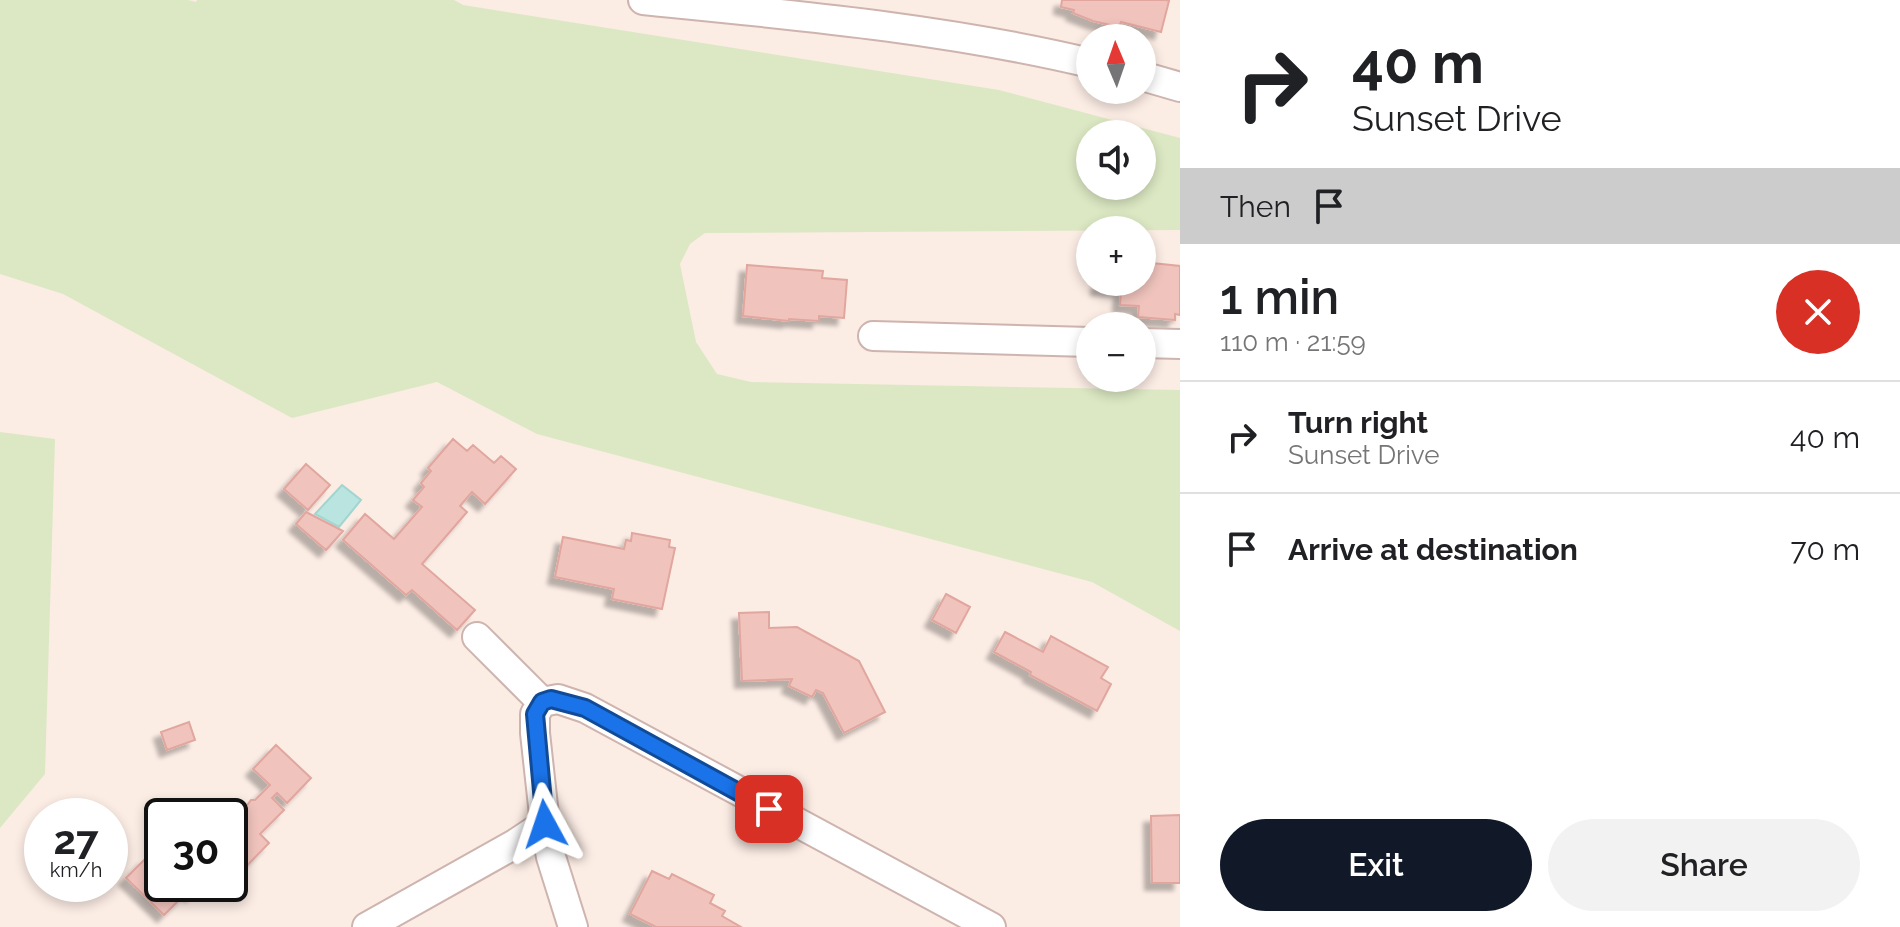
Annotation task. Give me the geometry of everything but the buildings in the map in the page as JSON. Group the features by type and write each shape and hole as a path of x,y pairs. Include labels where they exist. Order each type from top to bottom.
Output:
{"street":[{"path":"643,0 837,20 977,41 1076,60"},
{"path":"1156,80 1180,87"},
{"path":"873,336 1076,342"},
{"path":"1156,343 1180,344"},
{"path":"477,637 542,702"},
{"path":"573,927 551,857 535,733 535,714 542,702 558,699 585,708 991,927"},
{"path":"367,927 545,824"}],"green space":[{"path":"0,0 454,0 463,5 999,90 1112,120 1076,120 1076,200 1156,200 1156,132 1180,138 1180,230 1156,230 1156,216 1076,216 1076,231 705,233 690,244 680,264 696,342 717,374 751,382 1076,388 1076,392 1180,390 1180,631 1092,582 537,434 437,382 292,418 63,294 0,274"},
{"path":"0,432 55,439 45,774 0,828"}],"water":[{"path":"342,485 361,500 339,527 315,514"}],"route":[{"path":"545,824 535,714 542,702 551,699 585,708 769,809"}]}
